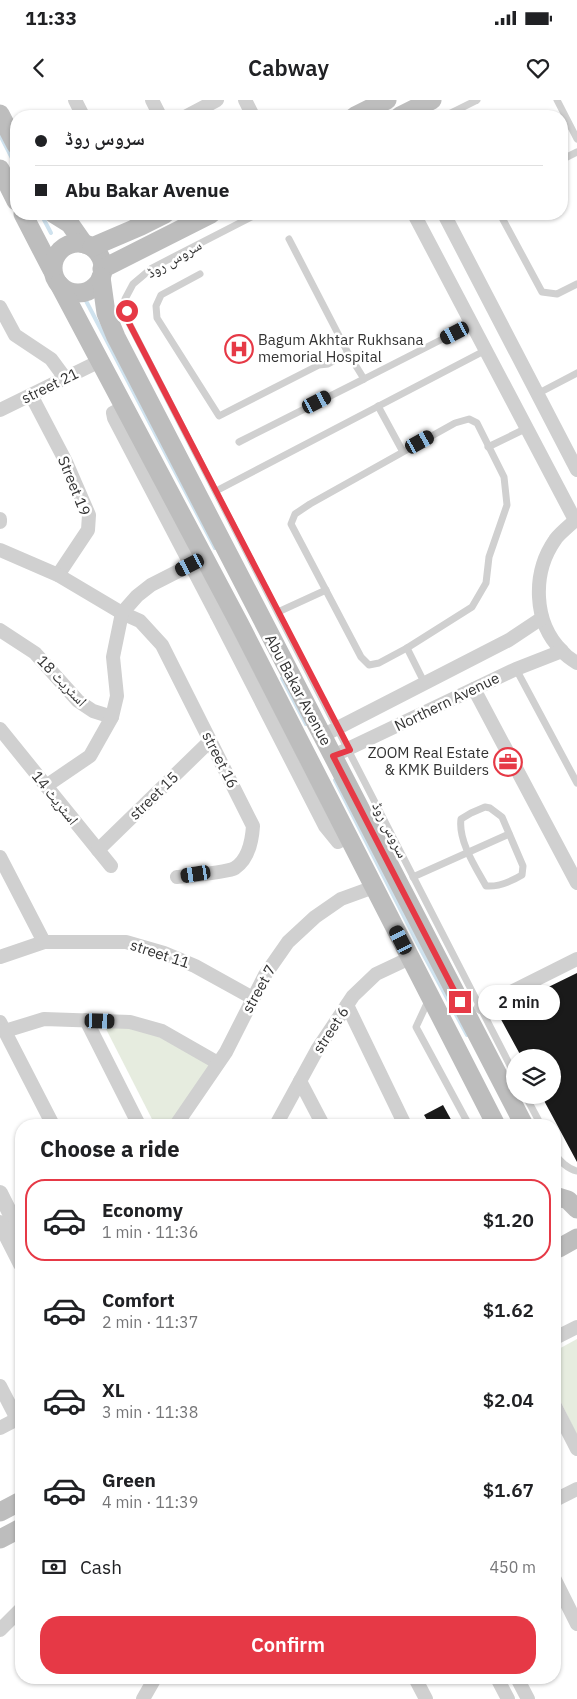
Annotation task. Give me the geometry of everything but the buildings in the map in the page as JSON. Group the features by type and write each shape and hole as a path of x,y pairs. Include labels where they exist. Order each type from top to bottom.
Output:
{"main road":[{"path":"367,110 387,100"},
{"path":"412,110 432,100"},
{"path":"0,114 10,133"},
{"path":"0,169 10,189"},
{"name":"Abu Bakar Avenue","path":"26,220 124,407 197,561 348,836 493,1119"},
{"path":"64,220 70,224 88,246 98,253 101,261 101,273 96,284 82,292 66,290 56,278 56,255 62,249 76,243 88,246 138,220"},
{"path":"101,273 200,220"},
{"name":"Abu Bakar Avenue","path":"101,273 106,313 116,337 341,753 521,1119"},
{"path":"561,1246 577,1238"},
{"path":"0,1512 15,1504"},
{"path":"0,1539 15,1531"}],"street":[{"path":"199,110 218,100"},
{"path":"417,220 576,519 556,539 543,563 538,590 542,618 550,636 562,652 577,664"},
{"path":"451,220 577,470"},
{"path":"0,307 15,335 51,359 66,378"},
{"name":"street 21","path":"0,410 100,361"},
{"name":"Street 19","path":"31,395 66,462 89,515 88,530 58,575"},
{"name":"street 16","path":"0,550 58,575 140,622 162,645 253,826 252,841 244,858 234,869 177,877"},
{"path":"46,786 90,756 112,717 117,696 114,657 122,613 137,596 151,585 197,561"},
{"name":"Northern Avenue","path":"330,733 509,640 542,618"},
{"name":"اسٹریٹ 18","path":"0,630 35,653 78,701 93,711 112,717"},
{"name":"Northern Avenue","path":"341,753 516,669 562,652"},
{"path":"474,689 577,883"},
{"name":"اسٹریٹ 14","path":"0,729 111,866"},
{"name":"street 15","path":"98,850 210,742"},
{"path":"0,857 44,942"},
{"name":"street 7","path":"180,1119 226,1052 266,975 288,942 315,917 341,899 374,887"},
{"name":"street 11","path":"0,956 44,942 126,942 164,953 195,966 254,998"},
{"name":"street 6","path":"279,1119 317,1050 353,996 376,974 410,958"},
{"path":"481,1008 577,959"},
{"path":"347,1005 402,1119"},
{"path":"49,1119 2,1027 44,1019 130,1022 162,1032 218,1063"},
{"path":"86,1020 136,1119"},
{"path":"300,1080 320,1119"},
{"path":"0,1194 14,1225"},
{"path":"561,1335 577,1327"},
{"path":"0,1386 15,1411"},
{"path":"561,1419 577,1449"},
{"path":"0,1428 15,1420"},
{"path":"561,1497 577,1489"},
{"path":"561,1592 577,1624"},
{"path":"0,1630 15,1615"},
{"path":"143,1699 152,1684"},
{"path":"418,1684 426,1699"},
{"path":"500,1684 508,1699"},
{"path":"521,1684 528,1699"}],"lane":[{"path":"457,110 477,100"},
{"path":"568,121 577,138"},
{"name":"سروس روڈ","path":"245,220 152,268 133,284 125,299 129,323 278,612 330,733"},
{"path":"503,220 542,292 557,294 577,284"},
{"path":"289,239 348,353 364,378"},
{"path":"200,274 161,295 156,306 157,318 219,416 319,365 328,364 348,353"},
{"path":"239,442 472,324"},
{"path":"216,491 486,350"},
{"path":"538,394 577,373"},
{"path":"378,406 403,452"},
{"path":"470,419 477,423 488,447 504,477 507,505 489,557 486,583 472,607 406,648 379,663 369,665 361,657 291,524 295,514 317,499 455,423 470,419"},
{"path":"488,447 527,428"},
{"path":"278,612 326,590"},
{"path":"406,648 425,684"},
{"path":"516,669 577,783"},
{"name":"سروس روڈ","path":"341,753 414,877 506,1057"},
{"path":"485,807 490,808 502,817 509,834 523,866 522,875 486,886 468,851 460,827 461,819 471,812 485,807"},
{"path":"414,877 509,834"},
{"path":"430,996 416,1027 465,1119"},
{"path":"530,1104 538,1119"},
{"path":"561,1160 577,1171"}],"shaded area":[{"path":"105,1027 133,1027 153,1033 212,1064 175,1119 152,1119"},
{"path":"577,1339 577,1435 561,1402 561,1348"}],"waterway":[{"path":"0,135 10,154"},
{"path":"44,220 51,233"},
{"path":"84,297 215,548"},
{"path":"282,678 306,724"},
{"path":"335,780 420,948 467,1035"}],"place":[{"name":"Bagum Akhtar Rukhsana memorial Hospital","path":"239,349"},
{"name":"ZOOM Real Estate & KMK Builders","path":"508,762"}],"route":[{"path":"127,311 129,323 350,750 333,756 460,1002"}]}
